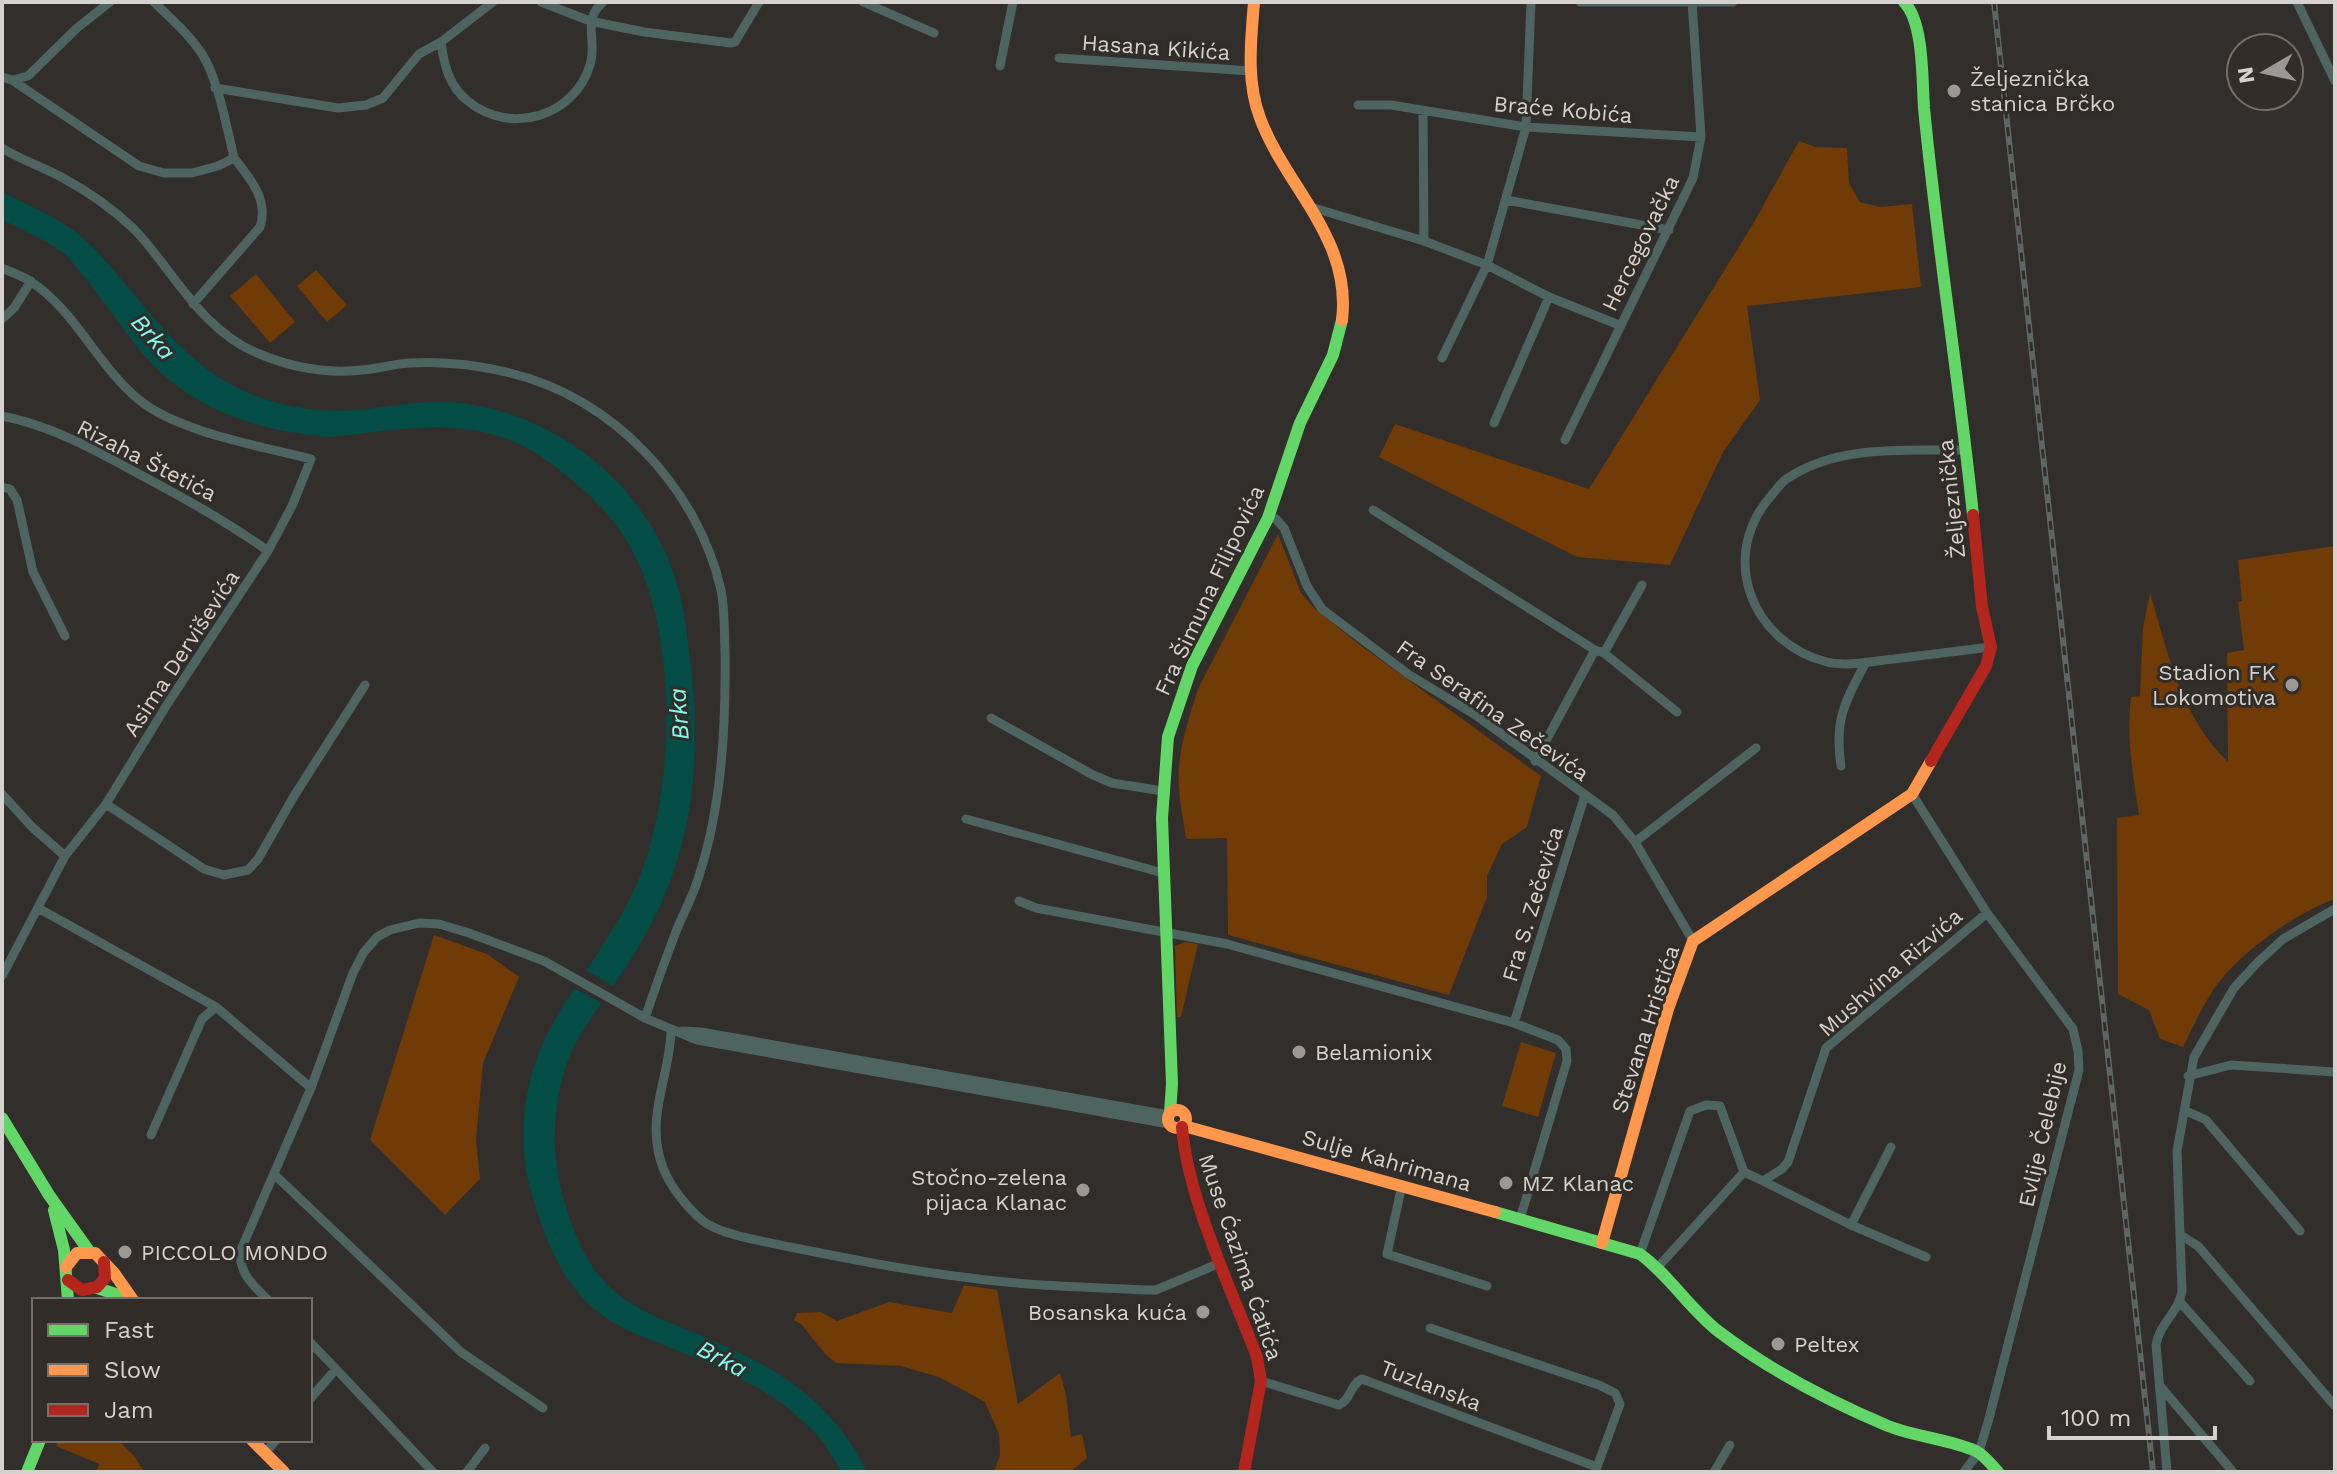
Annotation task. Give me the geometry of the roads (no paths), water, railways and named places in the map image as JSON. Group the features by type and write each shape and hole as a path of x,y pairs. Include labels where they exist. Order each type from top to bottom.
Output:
{"street":[{"path":"7,79 28,76 77,28 110,2"},
{"path":"215,88 338,108 366,105 383,98 419,54 441,42 493,2"},
{"path":"541,2 590,21 644,32 731,43 735,42 759,2"},
{"path":"441,42 443,64 452,84 467,101 485,113 506,119 528,119 549,113 567,101 582,84 591,64 594,42 590,21 594,10 603,2"},
{"path":"863,2 934,33"},
{"path":"1000,66 1013,2"},
{"name":"Fra Šimuna Filipovića","path":"1177,1121 1172,1084 1163,873 1166,747 1175,709 1268,516 1300,425 1331,361 1340,337 1344,286 1328,234 1260,120 1253,96 1251,71 1254,2"},
{"path":"1442,358 1487,265 1526,127 1531,2"},
{"path":"1580,2 1733,2"},
{"name":"Hercegovačka","path":"1565,440 1693,178 1701,137 1692,2"},
{"name":"Željeznička","path":"1904,2 1911,9 1918,37 1931,180 1966,450 1982,607 1991,647"},
{"path":"2297,2 2335,81"},
{"path":"156,3 190,37 204,57 222,108 234,158 261,199 263,218 260,227 193,304"},
{"name":"Hasana Kikića","path":"1059,58 1251,71"},
{"path":"7,79 139,166 164,173 192,173 234,158"},
{"name":"Braće Kobića","path":"1358,105 1391,105 1526,127 1701,137"},
{"path":"1423,111 1424,241"},
{"path":"2,148 64,179 133,228 193,304 216,327 252,351 307,369 360,371 408,363 465,365 511,373 572,397 605,417 661,468 709,549 721,592 726,696 711,826 698,879 645,1018"},
{"path":"1506,200 1669,230"},
{"path":"1314,208 1424,241 1487,265 1549,297 1619,325"},
{"path":"2,268 31,281 14,308 2,319"},
{"name":"Asima Derviševića","path":"2,976 65,856 106,804 268,551 292,506 311,459 192,427 154,412 135,398 59,307 31,281"},
{"path":"1494,423 1549,297"},
{"name":"Rizaha Štetića","path":"2,416 29,421 102,454 218,516 268,551"},
{"path":"1912,794 1986,666 1991,647 1866,662 1829,663 1794,650 1768,628 1755,607 1745,576 1745,547 1757,511 1786,479 1815,464 1875,451 1966,450"},
{"path":"2,487 10,489 17,500 33,572 65,636"},
{"path":"1373,510 1600,651 1677,712"},
{"name":"Fra Serafina Zečevića","path":"1268,516 1284,528 1307,586 1322,609 1408,674 1477,716 1613,815 1635,842 1693,941"},
{"path":"1535,761 1642,585"},
{"path":"1841,766 1837,730 1866,662"},
{"path":"106,804 204,869 224,875 248,870 258,859 365,685"},
{"path":"991,718 1093,775 1112,783 1163,791"},
{"path":"1635,842 1756,748"},
{"name":"Evlije Čelebije","path":"1912,794 1987,913 2073,1029 2078,1051 2079,1070 1979,1452 1964,1472"},
{"name":"Stevana Hristića","path":"1602,1243 1668,1009 1693,941 1912,794"},
{"path":"2,795 65,856"},
{"name":"Fra S. Zečevića","path":"1514,1023 1585,795"},
{"path":"966,819 1163,873"},
{"path":"1019,901 1036,908 1166,930 1227,944 1514,1023 1564,1044 1567,1061 1520,1219"},
{"path":"38,908 216,1007 311,1088"},
{"path":"2167,1472 2158,1335 2180,1302 2182,1291 2177,1151 2188,1076 2194,1057 2234,988 2283,939 2335,909"},
{"name":"Mushvina Rizvića","path":"1763,1181 1788,1162 1826,1048 1987,913"},
{"path":"266,1298 244,1276 240,1252 311,1088 353,973 364,952 377,937 390,930 419,923 439,924 544,961 671,1030 701,1032 1177,1121"},
{"path":"151,1135 202,1019 216,1007"},
{"path":"671,1030 670,1058 660,1088 655,1120 663,1168 682,1198 704,1223 763,1241 869,1263 972,1279 1156,1290 1220,1263"},
{"path":"2188,1076 2231,1065 2335,1072"},
{"path":"1640,1254 1690,1111 1706,1105 1720,1106 1744,1172 1851,1225 1926,1257"},
{"path":"2184,1110 2206,1120 2300,1231"},
{"path":"2,1118 49,1195 89,1251 100,1256 131,1298"},
{"name":"Sulje Kahrimana","path":"1177,1121 1640,1254 1658,1267 1690,1305 1717,1330 1786,1376 1901,1431 1979,1452"},
{"name":"Muse Ćazima Ćatića","path":"1177,1121 1196,1195 1220,1263 1251,1334 1261,1381 1244,1472"},
{"path":"1851,1225 1891,1147"},
{"path":"1658,1267 1744,1172"},
{"path":"275,1175 461,1352 543,1408"},
{"path":"1402,1185 1387,1254 1487,1286"},
{"path":"49,1195 59,1226 68,1298"},
{"path":"2182,1236 2198,1246 2335,1406"},
{"path":"67,1274 77,1253 89,1251"},
{"path":"90,1293 105,1278 104,1262"},
{"path":"67,1274 78,1289 90,1293 118,1293 129,1298"},
{"path":"2180,1302 2250,1381"},
{"name":"Tuzlanska","path":"1261,1381 1339,1405 1346,1401 1355,1384 1362,1379 1597,1470 1620,1404 1615,1393 1430,1328"},
{"path":"312,1344 433,1472"},
{"path":"312,1397 336,1369"},
{"path":"2159,1385 2233,1472"},
{"path":"27,1472 39,1442"},
{"path":"254,1442 284,1472"},
{"path":"265,1453 274,1442"},
{"path":"1714,1472 1730,1445"},
{"path":"467,1472 485,1448"},
{"path":"1979,1452 1998,1472"}],"water":[{"name":"Brka","path":"2,192 51,216 83,238 174,340 206,368 244,391 270,401 313,409 342,411 447,402 480,406 513,415 575,446 627,493 648,521 665,551 677,584 688,640 695,722 693,783 682,844 661,904 633,957 581,1034 566,1067 555,1121 558,1176 583,1250 612,1289 644,1311 746,1356 794,1385 834,1422 867,1472 842,1472 817,1435 766,1393 714,1366 625,1329 594,1309 571,1284 553,1253 530,1187 523,1146 524,1125 536,1061 553,1023 633,892 653,833 661,791 666,746 663,654 654,610 641,570 623,535 587,493 547,460 498,436 456,428 435,428 330,437 256,424 209,406 168,379 149,361 66,255 2,220"}],"railway":[{"path":"1994,2 2153,1472"}],"place":[{"name":"Željeznička stanica Brčko","path":"1954,91"},
{"name":"Stadion FK Lokomotiva","path":"2292,685"},
{"name":"Belamionix","path":"1299,1052"},
{"name":"MZ Klanac","path":"1506,1183"},
{"name":"Stočno-zelena pijaca Klanac","path":"1083,1190"},
{"name":"PICCOLO MONDO","path":"125,1252"},
{"name":"Bosanska kuća","path":"1203,1312"},
{"name":"Peltex","path":"1778,1344"}]}
